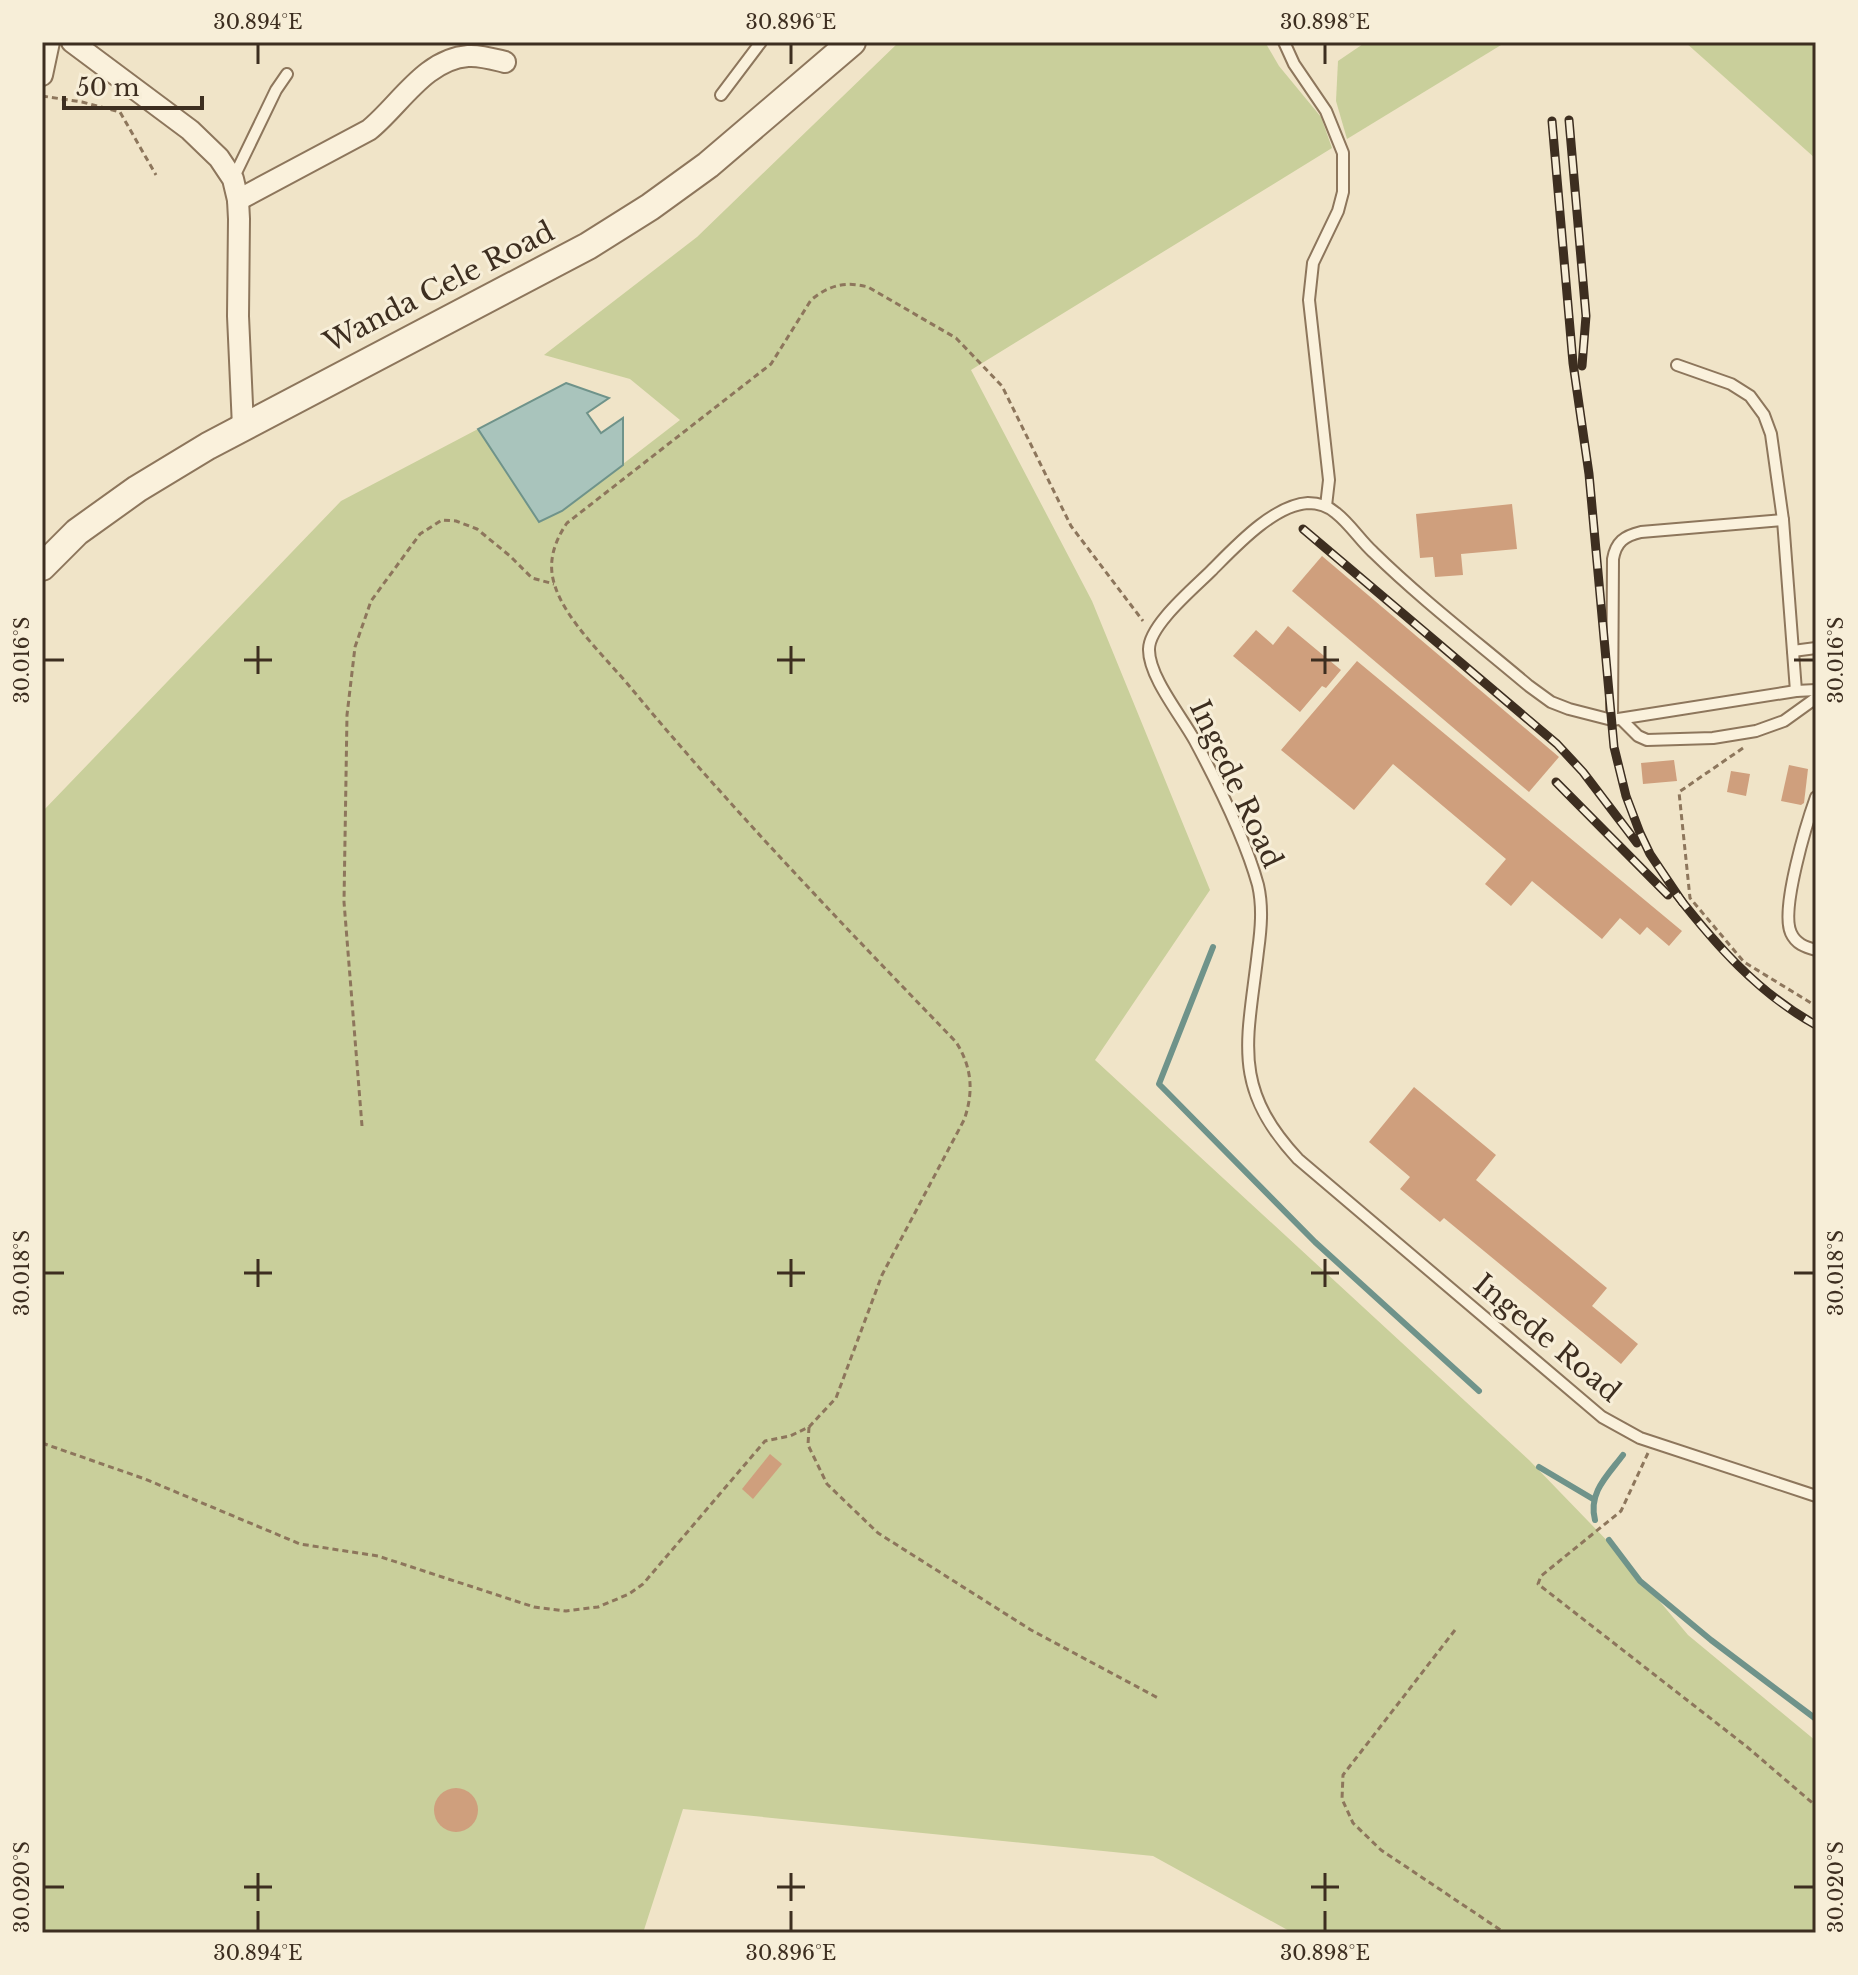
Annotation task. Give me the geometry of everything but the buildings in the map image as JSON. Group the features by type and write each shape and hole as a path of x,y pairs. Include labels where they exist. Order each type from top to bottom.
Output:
{"street":[{"path":"42,75 49,42"},
{"path":"72,42 190,130 219,158 233,179 238,200 238,316 243,427"},
{"name":"Wanda Cele Road","path":"42,567 77,532 137,489 243,427 588,246 650,207 708,165 852,42"},
{"path":"238,200 369,130 387,116 419,80 441,65 464,56 477,55 505,62"}],"lane":[{"path":"721,95 761,42"},
{"path":"1284,42 1294,64 1326,111 1343,153 1343,192 1338,211 1313,263 1309,300 1329,480 1326,506"},
{"path":"233,179 276,90 287,74"},
{"path":"1677,365 1731,384 1750,396 1764,415 1771,434 1783,520 1796,691"},
{"path":"1153,634 1199,582 1261,525 1306,503 1326,506 1406,582 1529,686 1551,702 1569,709 1617,720 1816,690"},
{"path":"1617,720 1613,559 1618,543 1629,535 1641,532 1783,520"},
{"name":"Ingede Road","path":"1153,634 1149,652 1151,662 1203,757 1237,829 1258,886 1261,923 1249,1012 1248,1065 1252,1085 1268,1123 1298,1159 1578,1398 1619,1428 1816,1496"},
{"path":"1793,651 1816,648"},
{"path":"1617,720 1638,736 1655,741 1724,736 1772,727 1816,698"},
{"path":"1816,797 1788,914 1788,925 1796,941 1816,950"}],"path":[{"path":"42,96 120,112 156,175"},
{"path":"42,1443 145,1479 300,1544 378,1556 534,1607 566,1611 598,1607 629,1594 643,1584 765,1441 790,1436 809,1427 836,1398 882,1275 964,1120 971,1097 967,1062 956,1042 839,921 648,708 578,625 554,584 551,571 554,545 567,523 771,364 811,300 820,292 850,283 868,287 956,338 1002,386 1071,526 1153,634"},
{"path":"362,1126 344,887 347,715 355,647 371,601 420,534 442,520 456,521 477,529 532,578 554,584"},
{"path":"1772,727 1679,792 1690,898 1744,962 1816,1006"},
{"path":"809,1427 808,1445 827,1484 878,1533 1031,1630 1160,1699"},
{"path":"1653,1442 1621,1511 1541,1576 1538,1584 1746,1746 1816,1806"},
{"path":"1455,1630 1343,1775 1342,1799 1353,1823 1381,1850 1505,1933"}],"green space":[{"path":"899,42 1265,42 1279,66 1321,117 1332,148 971,370 1092,601 1210,890 1095,1060 1529,1460 1619,1553 1688,1635 1816,1741 1816,1933 1293,1933 1153,1856 683,1809 643,1933 42,1933 42,812 341,501 478,429 540,522 562,511 680,420 630,379 544,355 697,237"},
{"path":"1366,42 1506,42 1347,139 1336,101 1338,61"},
{"path":"1685,42 1816,42 1816,159"}],"water":[{"path":"566,383 609,398 587,413 601,433 623,418 623,465 562,511 539,522 478,429"}],"waterway":[{"path":"1213,947 1159,1084 1315,1242 1479,1391"},
{"path":"1595,1520 1594,1501 1597,1493 1623,1455"},
{"path":"1539,1467 1593,1499"},
{"path":"1609,1540 1640,1581 1711,1640 1816,1719"}],"railway":[{"path":"1569,120 1586,316 1582,366"},
{"path":"1552,121 1573,363 1589,474 1614,747 1626,796 1640,833 1650,854 1683,903"},
{"path":"1303,529 1557,744 1583,772 1637,843"},
{"path":"1556,782 1668,895"},
{"path":"1676,894 1739,967 1775,998 1816,1025"}]}
